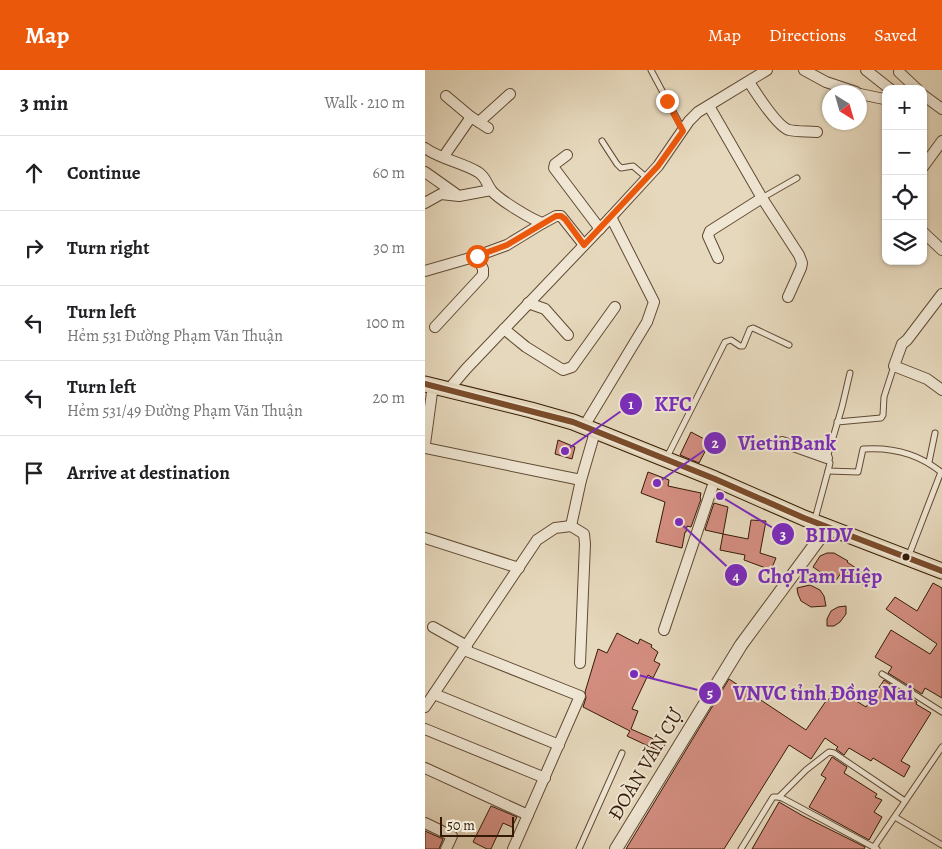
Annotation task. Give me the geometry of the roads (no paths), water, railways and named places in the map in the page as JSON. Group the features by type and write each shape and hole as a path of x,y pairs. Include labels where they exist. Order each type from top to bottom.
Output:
{"main road":[{"path":"429,384 573,422 821,524 942,571"}],"street":[{"path":"449,389 504,328 611,218 658,166 689,121 709,106 767,70"},
{"path":"804,70 834,85"},
{"path":"866,70 885,85"},
{"path":"892,85 900,71 913,85"},
{"path":"749,82 762,102 783,127 790,130 817,132"},
{"path":"444,156 510,94"},
{"path":"446,96 479,122"},
{"path":"867,96 882,98"},
{"path":"927,97 942,108"},
{"path":"709,106 762,198 799,255 802,263 787,297"},
{"path":"927,162 942,142"},
{"path":"425,148 478,172 484,177 491,190 529,218 543,223"},
{"path":"567,155 555,164 554,168 600,229"},
{"path":"425,172 459,196"},
{"path":"425,203 441,194 459,196 491,190"},
{"path":"718,258 708,236 710,231 762,198"},
{"path":"425,271 507,245 556,216 561,216 584,245"},
{"path":"571,526 589,430 647,322 655,302 611,218"},
{"path":"927,236 942,250"},
{"path":"435,327 483,275 483,269 477,256"},
{"path":"942,294 902,344 894,366 927,380 942,390"},
{"path":"528,303 545,309 567,335"},
{"path":"504,328 526,347 563,370 568,370 615,307"},
{"path":"425,444 429,384"},
{"path":"782,442 827,458"},
{"path":"425,448 581,480"},
{"path":"664,630 715,479"},
{"name":"ĐOÀN VĂN CỰ","path":"616,849 741,645 821,524"},
{"path":"425,707 537,540 555,528 571,526 584,534 585,544 580,663"},
{"path":"425,538 519,568"},
{"path":"433,628 465,648 580,696 513,849"},
{"path":"434,694 559,746"},
{"path":"425,729 545,778"},
{"path":"425,768 528,815"},
{"path":"425,823 452,836 446,849"}],"lane":[{"path":"651,70 683,131"},
{"path":"602,141 617,164 624,168 633,166 647,178"},
{"path":"762,198 797,178"},
{"path":"665,460 725,342 731,340 743,346 750,330 753,328 789,345"},
{"path":"837,422 881,418 883,415 884,397 894,366"},
{"path":"821,524 829,470 827,458 850,373"},
{"path":"929,462 935,433"},
{"path":"829,470 858,472 863,449 880,448 900,452 929,462 941,472 908,558"},
{"path":"882,674 942,712"},
{"path":"741,849 773,797 779,797 876,848 942,747"},
{"path":"779,797 806,770 829,752 834,753 905,801"},
{"path":"579,849 622,753"},
{"path":"895,817 942,845"}],"place":[{"name":"KFC","path":"565,451"},
{"name":"VietinBank","path":"657,483"},
{"name":"BIDV","path":"720,496"},
{"name":"Chợ Tam Hiệp","path":"679,522"},
{"name":"VNVC tỉnh Đồng Nai","path":"634,674"}]}
